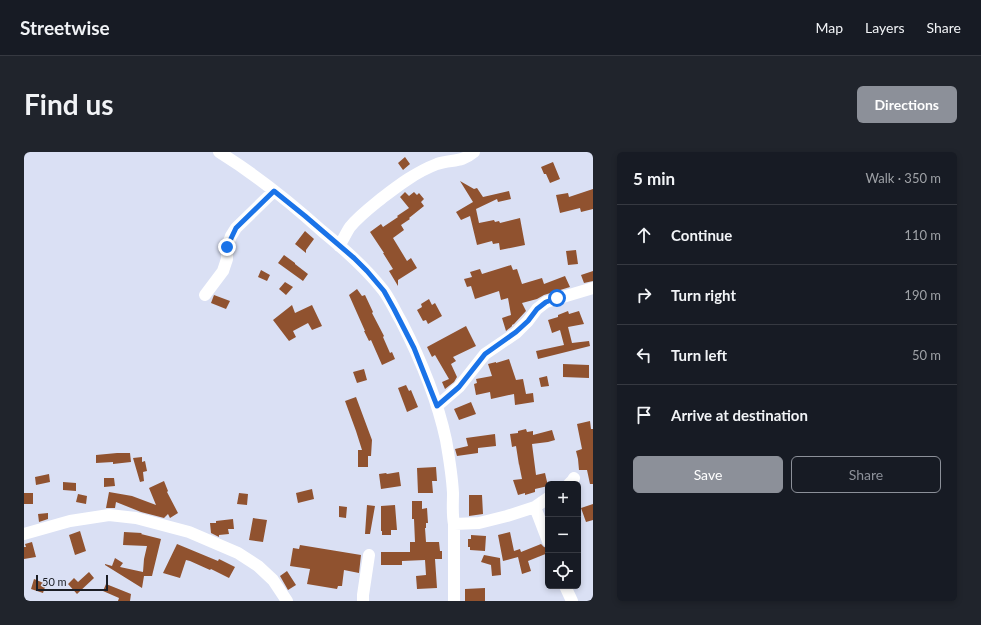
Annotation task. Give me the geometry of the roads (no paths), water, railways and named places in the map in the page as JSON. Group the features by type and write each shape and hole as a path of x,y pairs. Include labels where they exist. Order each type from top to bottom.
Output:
{"street":[{"path":"219,152 240,165 274,191 354,258 384,291 394,309 414,348 437,406 446,439 451,469 454,524 454,601"},
{"path":"339,246 350,227 361,216 410,177 444,162 457,161 466,158 474,152"},
{"path":"205,295 223,271 227,259 227,247 236,228 274,191"},
{"path":"437,406 459,387 485,354 516,332 528,321 537,309 546,302 593,288"},
{"path":"454,524 478,523 507,516 535,507 545,500"},
{"path":"535,507 545,533"},
{"path":"24,534 70,521 109,514 136,518 189,532 238,553 258,566 268,575 287,601"},
{"path":"363,601 369,554"},
{"path":"566,589 572,601"}]}
